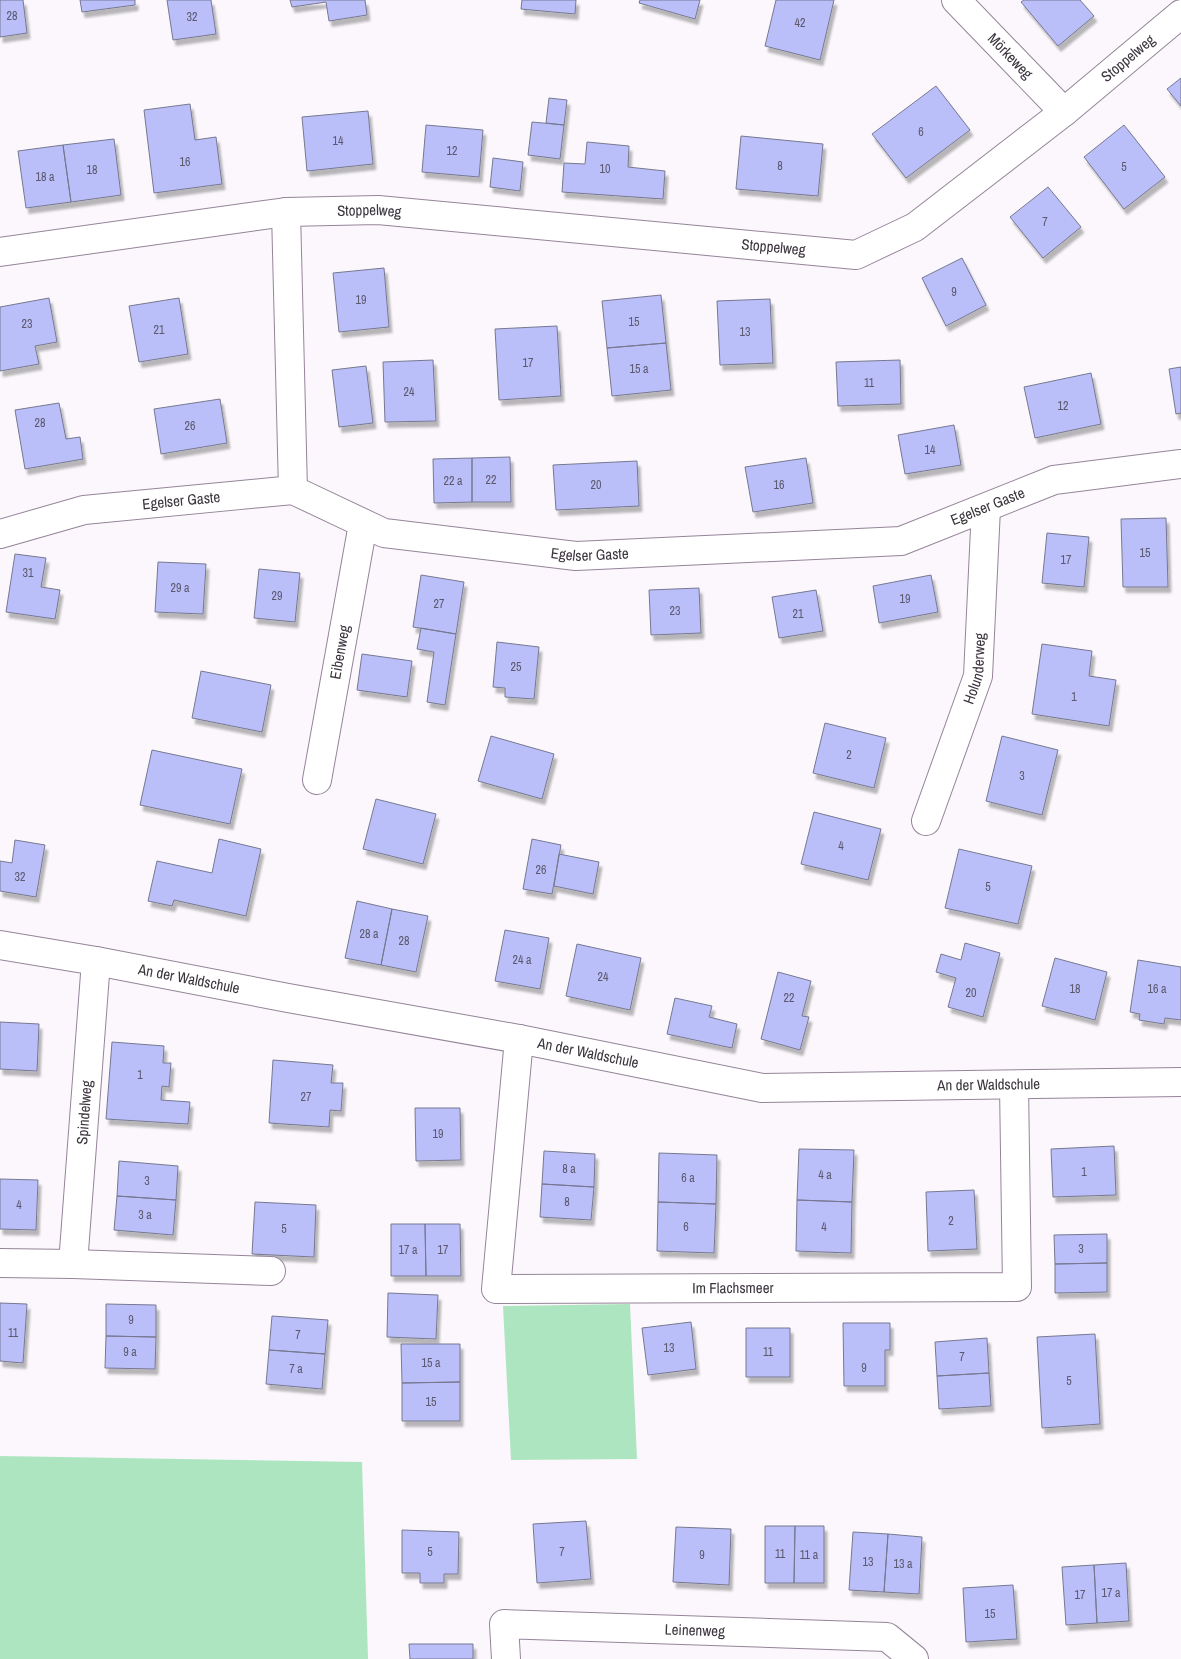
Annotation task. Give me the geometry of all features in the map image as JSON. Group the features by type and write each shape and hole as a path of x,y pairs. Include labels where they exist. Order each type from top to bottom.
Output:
{"street":[{"name":"Mörkeweg","path":"956,0 1064,112"},
{"name":"Stoppelweg","path":"0,252 286,212 378,210 856,255 915,227 1064,112 1181,14"},
{"path":"286,212 293,490"},
{"name":"Egelser Gaste","path":"0,534 84,510 293,490 384,533 576,556 901,541 1054,480 1181,464"},
{"name":"Holunderweg","path":"926,822 978,676 986,508"},
{"name":"Eibenweg","path":"318,780 363,524"},
{"name":"An der Waldschule","path":"0,945 518,1039 762,1088 1014,1086 1181,1082"},
{"name":"Spindelweg","path":"73,1264 96,961"},
{"name":"Im Flachsmeer","path":"518,1039 496,1289 1017,1287 1014,1086"},
{"path":"0,1263 271,1271"},
{"name":"Leinenweg","path":"506,1659 504,1624 887,1637 914,1659"}],"green space":[{"path":"630,1304 637,1459 511,1460 503,1306"},
{"path":"0,1456 362,1462 368,1659 0,1659"}],"building":[{"path":"0,0 23,0 27,33 0,37"},
{"path":"80,0 135,0 135,5 82,12"},
{"path":"167,0 211,0 216,34 173,40"},
{"path":"290,0 365,0 367,15 329,21 326,2 292,7"},
{"path":"522,0 576,0 575,14 521,9"},
{"path":"640,0 700,0 695,19 639,3"},
{"path":"776,0 834,0 820,60 765,46"},
{"path":"1024,0 1080,0 1094,16 1058,46 1021,2"},
{"path":"1181,78 1181,106 1167,89"},
{"path":"936,86 970,130 906,178 872,134"},
{"path":"549,98 567,100 564,125 546,123"},
{"path":"190,104 195,140 216,137 222,184 154,193 144,110"},
{"path":"368,111 373,164 307,171 302,117"},
{"path":"532,122 564,125 560,159 528,155"},
{"path":"426,125 483,130 479,177 422,172"},
{"path":"1124,125 1165,177 1124,209 1084,157"},
{"path":"741,136 823,144 818,196 736,189"},
{"path":"114,139 121,195 71,202 63,145"},
{"path":"587,142 629,146 628,167 665,171 663,199 562,192 564,163 585,164"},
{"path":"63,145 71,202 26,208 18,151"},
{"path":"493,158 523,162 520,191 490,187"},
{"path":"1048,187 1081,227 1043,258 1010,217"},
{"path":"962,258 986,305 946,326 922,278"},
{"path":"384,268 389,327 339,332 333,273"},
{"path":"661,295 666,343 607,348 602,301"},
{"path":"49,298 57,342 35,346 39,364 0,371 0,307"},
{"path":"179,298 188,354 139,362 129,306"},
{"path":"770,299 773,363 720,365 717,301"},
{"path":"557,326 561,396 499,400 495,329"},
{"path":"666,343 671,390 612,396 607,348"},
{"path":"433,360 436,421 385,422 383,362"},
{"path":"900,360 901,404 838,406 836,362"},
{"path":"366,366 373,423 339,427 332,370"},
{"path":"1181,367 1181,413 1176,414 1169,369"},
{"path":"1091,373 1101,424 1035,438 1024,387"},
{"path":"220,399 227,443 161,454 154,409"},
{"path":"59,403 66,439 80,437 83,459 25,469 15,410"},
{"path":"954,425 961,465 905,474 898,435"},
{"path":"510,457 511,502 472,502 472,458"},
{"path":"472,458 472,502 434,503 433,459"},
{"path":"806,458 813,503 753,512 745,467"},
{"path":"637,461 639,506 556,510 553,465"},
{"path":"1166,518 1168,587 1123,587 1121,519"},
{"path":"1047,533 1089,537 1084,587 1042,583"},
{"path":"15,554 46,558 41,587 60,590 55,619 6,612"},
{"path":"158,562 206,564 203,614 155,612"},
{"path":"259,569 300,573 295,622 254,618"},
{"path":"421,575 464,582 456,634 413,627"},
{"path":"931,575 938,612 879,623 873,586"},
{"path":"699,588 701,633 651,635 649,590"},
{"path":"816,590 823,631 779,638 772,597"},
{"path":"421,628 456,634 445,705 427,702 434,652 417,649"},
{"path":"497,642 539,647 534,699 505,697 505,688 493,687"},
{"path":"1042,644 1092,651 1089,676 1116,680 1109,726 1032,714"},
{"path":"362,654 412,661 407,697 357,690"},
{"path":"201,671 271,685 262,732 192,718"},
{"path":"825,723 886,738 874,788 813,773"},
{"path":"491,736 554,754 542,799 478,781"},
{"path":"1002,736 1058,750 1042,815 986,801"},
{"path":"152,750 242,769 230,824 140,805"},
{"path":"376,799 436,814 423,864 363,849"},
{"path":"814,812 881,829 868,880 801,864"},
{"path":"219,839 261,849 246,916 174,900 172,906 148,901 157,861 212,873"},
{"path":"532,839 561,845 552,894 523,889"},
{"path":"15,840 45,845 36,897 0,891 0,861 12,863"},
{"path":"959,849 1032,866 1018,924 945,908"},
{"path":"559,854 599,862 593,894 554,886"},
{"path":"357,901 392,909 381,965 345,958"},
{"path":"392,909 428,916 416,972 381,965"},
{"path":"505,930 549,938 540,989 495,981"},
{"path":"965,943 1000,953 983,1017 948,1007 956,978 936,972 941,954 961,960"},
{"path":"577,944 641,958 630,1010 566,996"},
{"path":"1055,958 1107,972 1095,1020 1042,1006"},
{"path":"1138,960 1181,967 1181,1020 1165,1018 1164,1024 1139,1020 1140,1014 1130,1012"},
{"path":"778,972 811,981 802,1016 809,1017 800,1050 761,1039"},
{"path":"675,998 712,1006 709,1017 737,1024 732,1048 667,1034"},
{"path":"0,1022 39,1024 37,1071 0,1069"},
{"path":"112,1042 164,1046 163,1063 171,1063 169,1087 162,1086 161,1100 190,1102 188,1124 106,1119"},
{"path":"273,1060 333,1065 331,1083 343,1083 341,1111 330,1110 329,1127 269,1123"},
{"path":"415,1108 460,1108 461,1160 416,1161"},
{"path":"1114,1146 1116,1195 1053,1197 1051,1149"},
{"path":"799,1149 854,1150 852,1202 797,1200"},
{"path":"544,1151 595,1154 594,1187 542,1184"},
{"path":"659,1153 717,1155 716,1204 658,1202"},
{"path":"119,1161 178,1166 176,1200 117,1196"},
{"path":"0,1179 38,1180 36,1230 0,1229"},
{"path":"542,1184 594,1187 591,1220 540,1217"},
{"path":"974,1190 977,1249 928,1251 926,1192"},
{"path":"117,1196 176,1200 173,1235 114,1230"},
{"path":"797,1200 852,1202 851,1253 796,1251"},
{"path":"255,1202 316,1205 314,1257 252,1254"},
{"path":"658,1202 716,1204 714,1253 657,1251"},
{"path":"391,1224 425,1224 426,1276 391,1276"},
{"path":"425,1224 460,1224 461,1276 426,1276"},
{"path":"1107,1234 1107,1263 1055,1264 1054,1235"},
{"path":"1107,1263 1107,1292 1055,1293 1055,1264"},
{"path":"388,1293 438,1295 436,1339 387,1337"},
{"path":"0,1303 27,1304 23,1363 0,1361"},
{"path":"106,1304 156,1305 156,1337 106,1336"},
{"path":"272,1316 328,1320 325,1354 269,1350"},
{"path":"691,1322 696,1369 648,1375 642,1328"},
{"path":"843,1323 890,1323 890,1350 885,1350 885,1386 844,1386"},
{"path":"746,1328 790,1328 790,1377 746,1377"},
{"path":"1095,1334 1100,1424 1042,1428 1037,1337"},
{"path":"106,1336 156,1337 155,1369 105,1368"},
{"path":"987,1338 989,1373 937,1376 935,1342"},
{"path":"401,1344 460,1344 460,1382 402,1383"},
{"path":"269,1350 325,1354 322,1389 266,1384"},
{"path":"989,1373 991,1406 939,1409 937,1376"},
{"path":"460,1382 460,1421 402,1421 402,1383"},
{"path":"586,1521 591,1579 537,1583 533,1524"},
{"path":"765,1526 795,1526 794,1583 765,1583"},
{"path":"795,1526 824,1526 824,1583 794,1583"},
{"path":"676,1527 731,1529 729,1585 673,1582"},
{"path":"402,1530 459,1532 458,1574 444,1574 444,1583 420,1583 420,1573 402,1573"},
{"path":"853,1532 888,1534 884,1592 849,1590"},
{"path":"888,1534 922,1537 919,1594 884,1592"},
{"path":"1126,1563 1129,1621 1097,1623 1094,1565"},
{"path":"1094,1565 1097,1623 1066,1625 1062,1567"},
{"path":"1013,1585 1017,1639 966,1642 963,1588"},
{"path":"409,1644 473,1644 473,1659 410,1659"}]}
